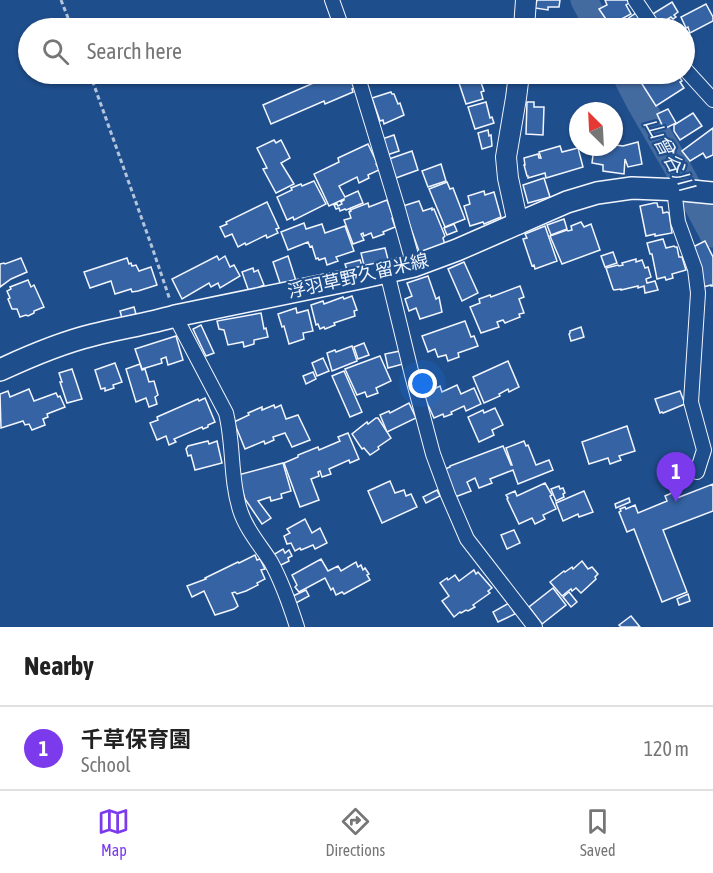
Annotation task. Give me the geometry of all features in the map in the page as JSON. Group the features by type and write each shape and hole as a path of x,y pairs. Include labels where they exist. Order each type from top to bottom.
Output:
{"main road":[{"name":"浮羽草野久留米線","path":"0,370 27,357 71,341 116,329 414,266 457,250 567,202 597,194 632,188 692,191"}],"street":[{"path":"332,0 338,18"},
{"path":"525,18 526,0"},
{"path":"635,0 647,18"},
{"path":"695,80 713,100"},
{"path":"360,84 414,266"},
{"path":"518,84 506,157 518,224"},
{"path":"692,191 678,222 695,269 698,293 691,402 704,450 697,472"},
{"path":"387,272 433,454 448,495 467,539 535,627"},
{"path":"175,316 226,413 240,509 246,523 272,564 297,627"}],"path":[{"path":"61,0 68,18"},
{"path":"94,84 175,316"}],"building":[{"path":"537,0 560,0 559,7 548,7 548,10 535,8"},
{"path":"605,0 627,0 629,3 626,5 631,14 623,18 605,18 599,9 607,5"},
{"path":"672,2 678,12 674,15 674,18 653,18 651,15"},
{"path":"706,4 713,21 695,30 695,18 681,17"},
{"path":"636,13 640,18 629,18"},
{"path":"311,84 352,84 354,88 353,92 325,104 324,101 271,124 263,105"},
{"path":"459,84 482,84 483,99 466,104"},
{"path":"642,84 681,84 684,88 656,106"},
{"path":"391,92 398,104 400,103 404,115 384,124 383,120 380,121 372,98"},
{"path":"486,102 490,118 492,117 494,123 475,129 468,107"},
{"path":"527,102 534,102 534,107 544,107 543,135 526,134"},
{"path":"668,109 676,123 664,129 657,114"},
{"path":"693,113 702,126 680,140 674,131 674,125"},
{"path":"713,128 713,155 706,158 703,153 690,161 682,151"},
{"path":"488,130 492,146 482,149 478,133"},
{"path":"394,135 399,151 387,155 382,139"},
{"path":"274,140 276,143 281,140 290,158 281,163 294,184 276,193 263,169 267,168 257,148"},
{"path":"638,142 642,164 628,167 625,159 624,174 603,171 603,165 592,163 593,156 623,156 623,146"},
{"path":"368,144 379,170 368,175 369,178 359,183 357,177 339,186 345,197 358,191 363,203 340,211 334,205 342,204 344,199 329,206 314,174 339,162 338,158"},
{"path":"560,146 562,152 569,150 569,156 580,156 583,167 546,178 545,173 528,178 524,158 538,154 541,158 539,152"},
{"path":"412,151 418,170 396,178 389,159"},
{"path":"441,164 446,181 428,187 422,171"},
{"path":"544,178 550,197 528,203 523,185"},
{"path":"314,181 326,204 294,220 293,217 287,220 277,197 292,190 291,188"},
{"path":"447,182 450,189 453,188 465,219 445,227 429,189"},
{"path":"484,191 485,195 494,192 501,217 484,224 483,222 470,226 464,206 470,204 468,196"},
{"path":"387,200 395,227 373,238 371,233 364,236 363,233 361,234 364,240 353,244 344,220 351,218 350,210 368,203 369,207"},
{"path":"419,201 423,211 434,209 445,236 443,238 445,245 420,254 403,206"},
{"path":"267,202 279,228 276,229 278,233 267,238 266,235 238,247 232,234 225,237 220,227 227,224 226,222"},
{"path":"654,203 662,207 663,213 669,213 672,233 646,236 640,206"},
{"path":"564,219 567,229 551,235 547,225"},
{"path":"581,222 584,227 591,224 600,250 562,264 550,236 572,230 571,226"},
{"path":"304,223 306,229 322,224 325,233 345,226 354,251 336,257 338,261 327,265 325,258 316,259 312,246 310,247 308,242 288,250 281,232"},
{"path":"454,224 457,231 447,235 444,228"},
{"path":"545,226 557,261 535,269 523,239 527,238 525,234"},
{"path":"663,239 666,248 677,247 686,270 672,274 673,278 666,280 665,277 657,279 652,254 650,254 647,243"},
{"path":"705,241 713,257 713,286 703,287 693,247"},
{"path":"385,248 389,263 365,269 361,253"},
{"path":"613,252 617,263 605,267 601,256"},
{"path":"217,256 219,260 225,256 230,267 234,265 240,276 220,288 218,283 211,287 209,283 182,299 172,279"},
{"path":"288,256 296,281 281,286 273,262"},
{"path":"21,258 27,272 0,287 0,264"},
{"path":"127,258 129,264 136,265 139,271 151,267 157,285 138,291 132,292 131,289 115,294 111,281 90,288 84,272"},
{"path":"636,259 636,262 642,260 645,268 648,267 651,277 646,279 647,283 655,281 658,290 645,293 644,286 638,288 638,286 614,290 606,268 623,265 622,263"},
{"path":"360,260 363,269 348,273 345,264"},
{"path":"464,262 478,293 462,301 448,269"},
{"path":"253,268 254,272 258,270 264,285 249,292 242,272"},
{"path":"428,276 436,299 439,297 442,312 420,319 416,308 409,311 405,299 412,296 407,283"},
{"path":"28,280 31,287 34,285 44,307 28,316 20,317 17,309 12,309 7,291 11,289 10,287"},
{"path":"520,286 524,297 519,299 524,313 505,323 503,320 497,322 499,327 481,333 470,307 480,303 479,299"},
{"path":"352,296 357,310 354,311 355,316 334,323 335,325 325,329 324,327 320,329 318,324 316,325 311,305 323,301 324,304"},
{"path":"134,307 136,314 122,318 120,311"},
{"path":"296,308 297,313 308,310 313,331 303,333 304,339 289,344 278,314"},
{"path":"261,313 268,337 254,340 254,344 244,347 243,342 228,345 224,330 219,329 217,321"},
{"path":"465,321 471,337 474,336 478,346 458,353 459,357 448,361 446,355 438,357 435,349 428,352 422,336"},
{"path":"201,325 214,353 206,356 193,329"},
{"path":"581,327 584,337 571,341 570,331"},
{"path":"176,336 183,360 168,365 166,357 161,359 162,363 142,369 135,349"},
{"path":"364,343 369,355 358,359 354,347"},
{"path":"352,346 357,361 332,371 327,353"},
{"path":"400,351 403,364 388,368 385,354"},
{"path":"380,356 391,381 376,388 378,393 367,397 365,392 357,395 345,369"},
{"path":"323,358 329,371 317,376 312,363"},
{"path":"508,361 519,387 509,392 508,389 499,394 500,396 484,403 473,377"},
{"path":"115,363 122,382 105,391 105,388 101,389 95,370"},
{"path":"140,364 142,370 145,369 149,382 154,381 158,395 155,397 157,404 149,407 146,398 136,402 126,369"},
{"path":"72,369 82,399 67,403 59,373"},
{"path":"344,371 362,412 350,417 332,376"},
{"path":"313,372 316,379 306,384 303,376"},
{"path":"457,385 461,394 474,388 481,404 466,411 464,406 451,412 452,414 444,417 443,414 434,418 423,394 440,386 442,392"},
{"path":"29,389 34,401 56,393 65,407 47,414 48,417 43,419 45,425 32,430 29,424 25,425 23,421 1,428 0,394 8,391 10,397"},
{"path":"680,391 685,404 660,413 655,399"},
{"path":"205,398 215,422 208,427 203,429 202,427 174,439 176,442 169,445 166,436 157,440 150,423 158,420 157,417"},
{"path":"409,403 416,418 387,432 380,415 389,411 390,413"},
{"path":"274,405 275,408 281,405 286,419 298,415 310,440 292,447 285,433 273,437 274,440 265,444 264,441 245,449 234,422 262,407 262,410"},
{"path":"495,408 503,425 492,430 494,435 479,442 468,417 483,410 484,413"},
{"path":"376,418 391,438 370,455 364,448 362,449 352,434"},
{"path":"627,426 635,451 619,456 621,460 610,464 608,458 589,464 582,442"},
{"path":"348,433 359,459 350,463 349,460 329,469 331,474 322,477 320,471 318,472 319,476 311,479 319,500 300,507 284,463 318,447 319,450 340,441 338,437"},
{"path":"208,441 209,444 217,441 222,463 195,470 191,455 188,456 186,449 188,446"},
{"path":"524,441 536,465 549,460 553,470 518,484 513,470 490,479 492,483 479,488 475,478 467,482 471,491 455,497 445,469 503,446 512,465 506,448"},
{"path":"283,463 291,491 281,494 282,498 271,501 270,497 258,501 271,518 262,524 245,499 238,475"},
{"path":"390,481 395,493 404,490 406,496 411,494 417,507 382,523 368,491"},
{"path":"545,483 556,509 543,515 545,519 535,524 532,518 519,524 506,495 515,491 517,496"},
{"path":"713,484 713,511 663,530 687,592 662,602 634,529 627,532 619,512 620,509 635,505 638,513 667,501 665,496 674,492 677,498"},
{"path":"559,486 565,493 564,497 556,501 551,489"},
{"path":"437,490 440,496 426,503 423,497"},
{"path":"584,491 593,512 579,517 578,514 563,521 556,503"},
{"path":"629,498 630,502 616,508 615,504"},
{"path":"305,519 312,533 320,528 327,543 315,549 313,545 295,551 291,543 287,544 284,536 290,533 287,529"},
{"path":"514,530 520,543 507,549 501,535"},
{"path":"283,549 285,553 289,550 292,556 288,558 289,561 279,566 273,555"},
{"path":"255,555 265,569 261,570 265,579 246,591 232,593 238,606 234,609 215,615 204,591 192,597 187,586"},
{"path":"321,559 328,571 338,566 341,571 356,562 358,567 361,565 363,570 365,568 370,580 344,594 342,592 336,595 325,578 299,592 292,575"},
{"path":"582,561 588,569 592,567 598,574 596,579 581,593 576,588 562,596 550,582"},
{"path":"474,570 492,588 488,591 490,593 473,605 475,607 460,612 454,617 442,601 449,596 440,583 455,575 459,581"},
{"path":"553,588 566,605 542,624 529,607"},
{"path":"306,590 309,596 296,603 293,596"},
{"path":"569,592 577,602 571,607 563,597"},
{"path":"688,594 690,601 679,605 677,599"},
{"path":"509,603 515,614 498,622 493,612"},
{"path":"631,616 640,627 621,627 619,625"}],"waterway":[{"name":"山曾谷川","path":"584,0 594,18"},
{"name":"山曾谷川","path":"630,84 713,234"}],"place":[{"name":"千草保育園","path":"676,502"}]}
